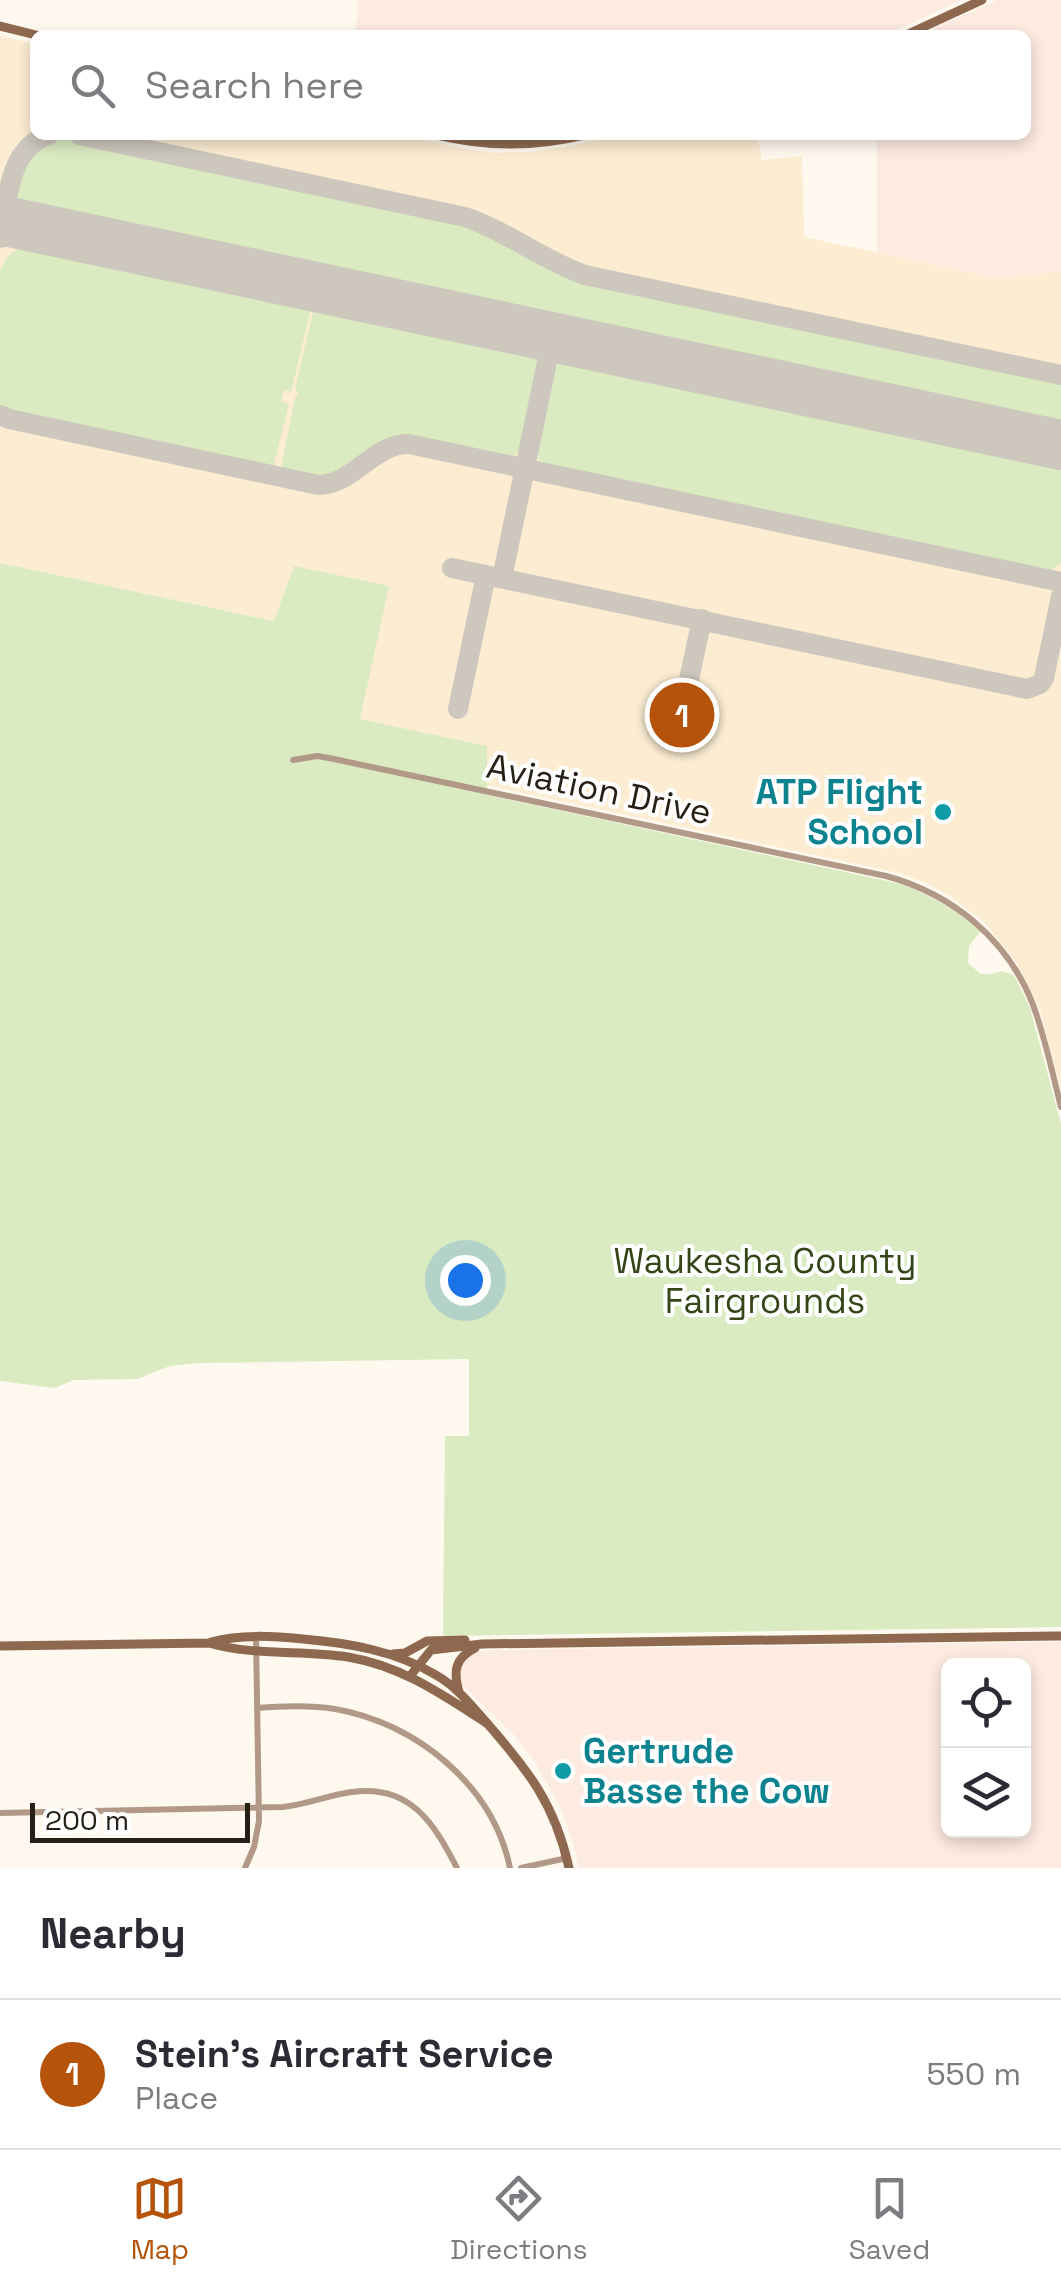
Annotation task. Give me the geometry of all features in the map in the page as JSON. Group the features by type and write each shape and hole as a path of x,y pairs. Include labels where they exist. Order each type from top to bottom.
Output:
{"street":[{"path":"917,30 982,0"},
{"path":"0,26 30,34"},
{"path":"464,140 509,146 562,140"},
{"name":"Aviation Drive","path":"293,760 330,758 916,885 961,910 982,928 1011,964 1035,1010 1061,1106"},
{"path":"416,1664 432,1650 482,1644 1061,1636"},
{"path":"245,1868 258,1833 256,1637"},
{"path":"0,1646 208,1642 256,1637 336,1642 416,1664 460,1692 519,1758 542,1794 568,1863 521,1868"},
{"path":"388,1654 404,1653 422,1642 470,1640 482,1644"},
{"path":"410,1676 422,1650 436,1641"},
{"path":"208,1642 230,1649 350,1658 377,1664 410,1676 488,1724"},
{"path":"460,1692 455,1675 457,1664 463,1655 482,1644"},
{"path":"257,1708 333,1708 373,1719 412,1737 451,1767 475,1794 500,1835 510,1868"},
{"path":"0,1813 259,1808 306,1804 350,1792 382,1793 416,1808 431,1822 458,1868"}],"shaded area":[{"path":"358,0 961,0 897,30 356,30"},
{"path":"997,0 1061,0 1061,271 997,278 877,252 877,140 1031,140 1031,30 931,30"},
{"path":"0,36 30,43 30,140 426,140 494,153 529,152 594,140 758,140 762,160 802,156 804,237 997,278 1061,271 1061,1089 1039,1007 1017,963 984,922 926,883 899,873 486,785 487,746 360,719 388,585 275,621 0,563"},
{"path":"1061,1642 1061,1868 579,1868 561,1809 534,1760 460,1683 460,1665 473,1652"}],"green space":[{"path":"76,141 461,223 588,282 1061,382 1061,428 14,206 25,163 37,148 47,143"},
{"path":"37,245 312,304 291,392 284,390 281,401 289,404 273,468 0,407 0,271 14,252"},
{"path":"315,304 532,352 539,360 539,369 520,450 514,456 504,457 404,436 389,440 327,479 281,469"},
{"path":"571,358 1061,462 1061,563 1043,571 549,467 538,459 536,447 552,371 558,362"},
{"name":"Waukesha County Fairgrounds","path":"0,563 274,621 294,566 389,586 360,719 487,746 487,795 901,884 943,904 980,932 969,946 968,963 981,974 1002,971 1016,979 1030,1008 1061,1124 1061,1627 443,1636 445,1436 469,1436 469,1359 198,1363 170,1366 137,1379 73,1380 55,1388 0,1381"}],"taxiway":[{"path":"0,238 17,164 39,140"},
{"path":"103,140 465,217 585,275 1061,375"},
{"path":"502,578 552,338"},
{"path":"0,415 318,485 342,478 396,445 409,444 1061,582"},
{"path":"452,568 1027,689 1044,678 1061,596"},
{"path":"458,709 486,575"},
{"path":"688,684 702,619"}],"runway":[{"path":"0,220 1061,445"}],"place":[{"name":"Stein's Aircraft Service","path":"682,715"},
{"name":"ATP Flight School","path":"943,812"},
{"name":"Gertrude Basse the Cow","path":"563,1771"}]}
